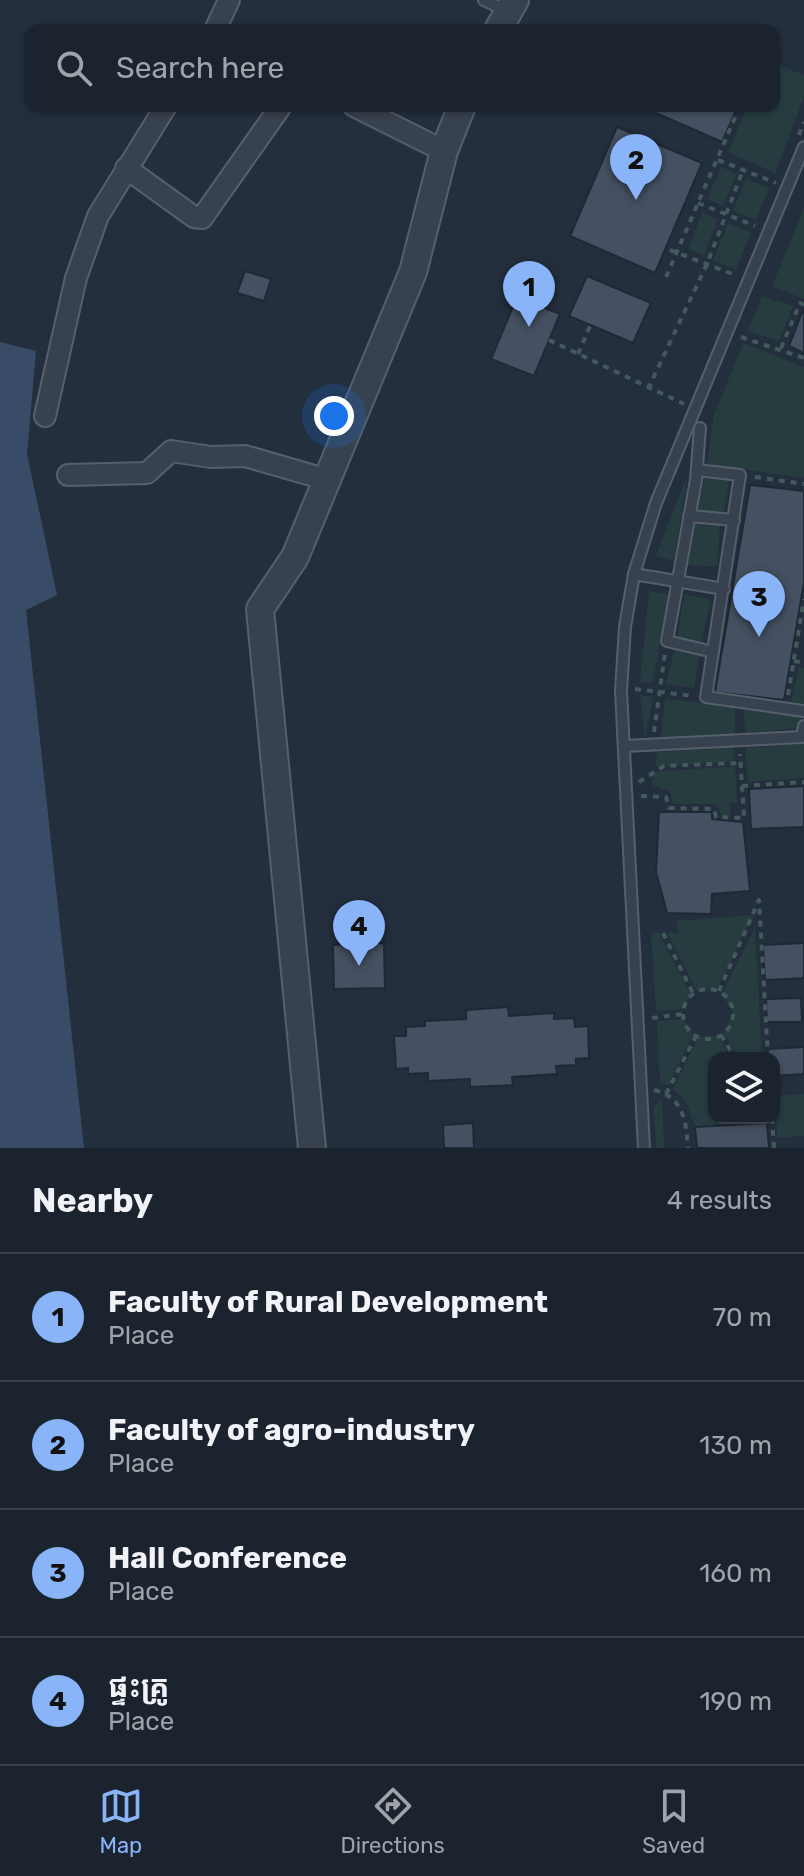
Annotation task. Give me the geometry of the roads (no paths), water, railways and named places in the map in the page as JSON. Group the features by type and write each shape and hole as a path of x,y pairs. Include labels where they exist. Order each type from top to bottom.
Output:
{"street":[{"path":"219,24 229,0"},
{"path":"45,416 76,278 98,216 162,112"},
{"path":"126,168 194,217 202,218 277,112"},
{"path":"366,112 444,151"},
{"path":"312,1148 260,609 295,557 413,272 444,151 460,112"},
{"path":"68,475 147,473 171,451 211,457 245,456 328,480"}],"lane":[{"path":"644,1148 621,691 625,627 634,574 656,503 804,147"},
{"path":"700,428 697,470 667,641 713,652"},
{"path":"697,470 740,475 706,697 804,711"},
{"path":"689,516 734,520"},
{"path":"634,574 724,589"},
{"path":"624,746 802,737 804,726"}],"water":[{"path":"0,342 36,351 27,454 57,595 26,610 84,1148 0,1148"}],"place":[{"name":"Faculty of agro-industry","path":"636,200"},
{"name":"Faculty of Rural Development","path":"529,327"},
{"name":"Hall Conference","path":"759,637"},
{"name":"ផ្ទះគ្រូ","path":"359,966"}]}
